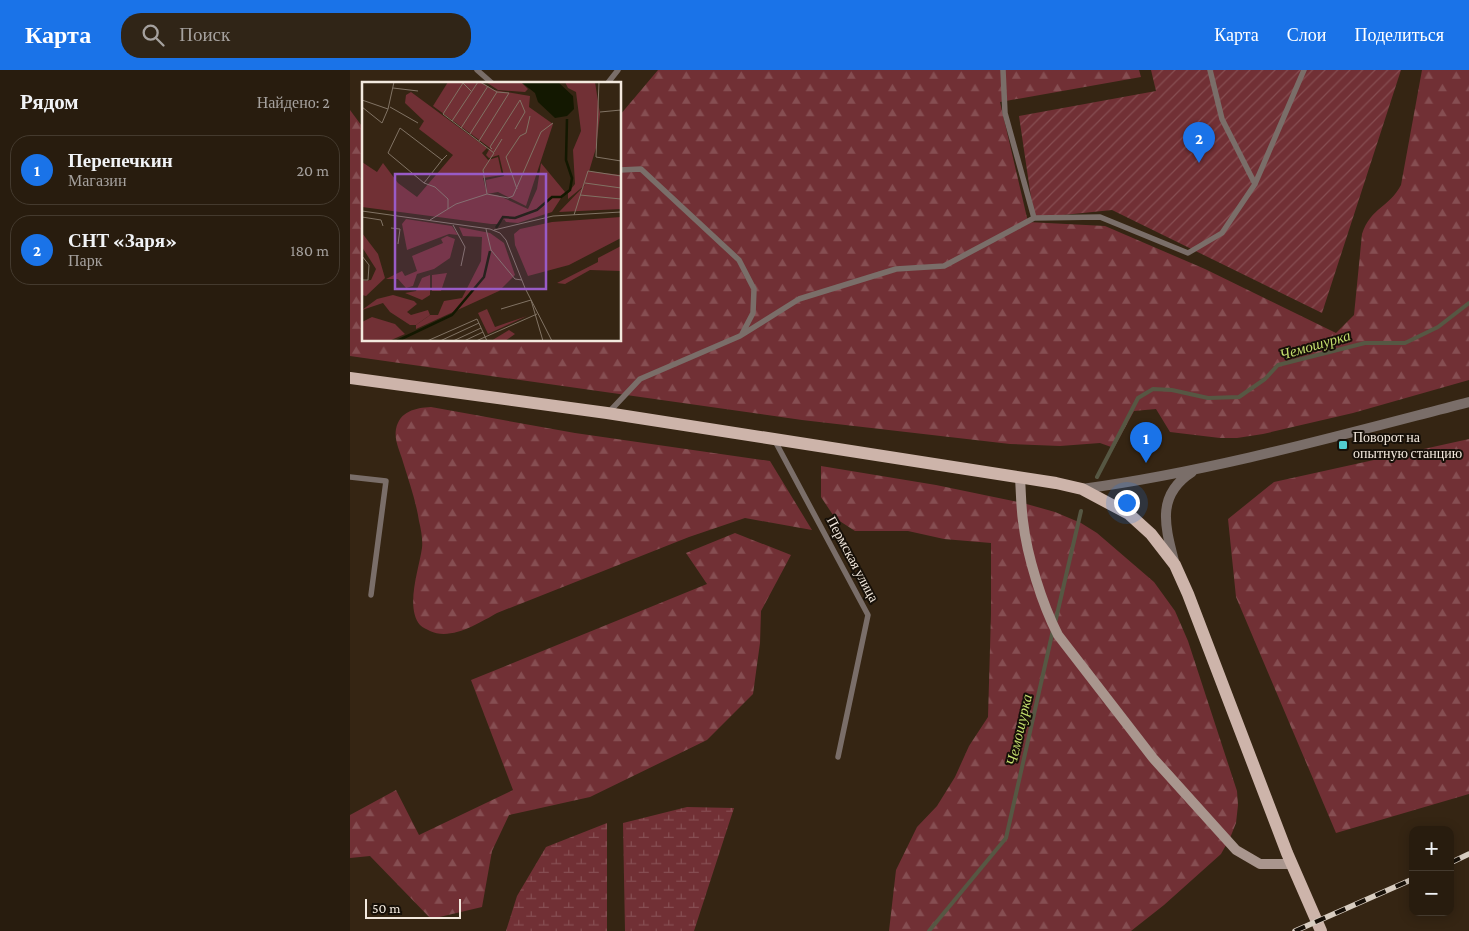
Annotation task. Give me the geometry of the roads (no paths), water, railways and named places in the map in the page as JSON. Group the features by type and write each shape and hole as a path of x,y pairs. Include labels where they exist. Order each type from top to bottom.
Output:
{"main road":[{"path":"350,378 607,413 1020,478 1082,489 1129,514 1152,534 1175,565 1320,931"},
{"path":"1020,478 1022,521 1031,560 1049,618 1058,635 1153,758 1236,850 1260,864 1292,864"}],"street":[{"path":"1082,489 1129,483 1198,469 1469,402"},
{"path":"1175,565 1167,535 1167,503 1173,489 1198,469"}],"lane":[{"path":"476,70 491,82"},
{"path":"609,82 618,70"},
{"path":"1003,70 1005,113 1034,218"},
{"path":"1210,70 1222,119 1255,184"},
{"path":"607,413 640,379 740,336 799,299 896,270 944,266 1034,218 1100,217 1188,253 1222,234 1255,184 1304,70"},
{"path":"621,170 641,169 739,260 754,289 753,313 740,336"},
{"name":"Пермская улица","path":"774,439 868,615 838,757"},
{"path":"350,477 386,481 371,595"}],"waterway":[{"name":"Чемошурка","path":"1097,477 1138,398 1153,389 1172,390 1208,398 1239,397 1265,379 1278,365 1365,343 1405,343 1438,327 1469,303"},
{"name":"Чемошурка","path":"1055,623 1081,511"},
{"name":"Чемошурка","path":"929,931 1006,838 1053,630"}],"railway":[{"path":"1454,861 1469,854"},
{"path":"1295,931 1409,881"}],"place":[{"name":"СНТ «Заря»","path":"1199,163"},
{"name":"Поворот на опытную станцию","path":"1343,445"},
{"name":"Перепечкин","path":"1146,463"}]}
